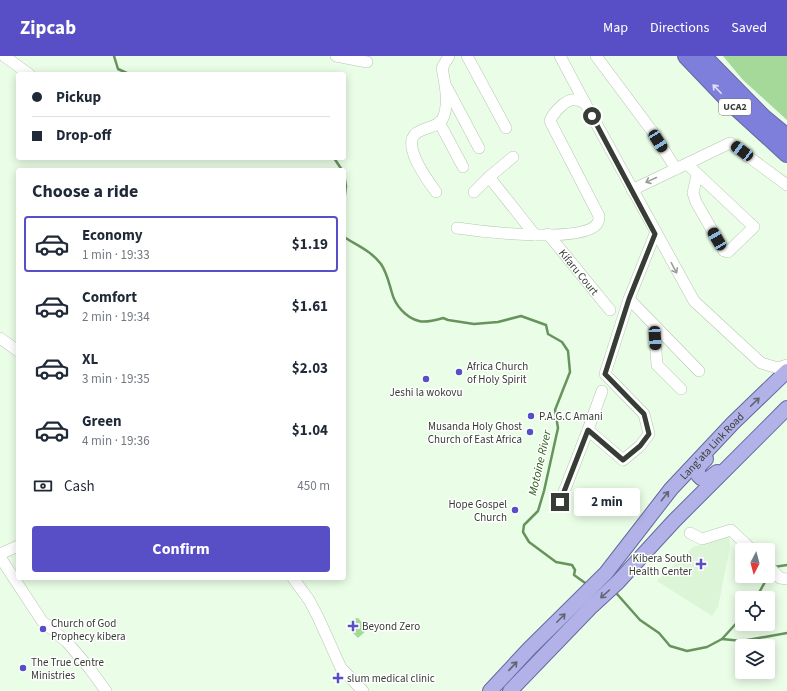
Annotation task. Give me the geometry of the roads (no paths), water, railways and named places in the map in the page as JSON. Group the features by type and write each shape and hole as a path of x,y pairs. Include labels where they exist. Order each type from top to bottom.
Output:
{"highway":[{"name":"UCA2","path":"686,56 729,101 787,154"},
{"name":"UCA2","path":"703,56 764,118 787,138"}],"main road":[{"name":"Lang'ata Link Road","path":"490,691 606,573 671,489 733,423 787,371"},
{"path":"510,691 592,606 618,582 674,521 787,408"},
{"path":"733,423 721,442 698,467 698,475 701,478 707,480 753,436 774,421"}],"street":[{"path":"4,56 26,72"},
{"path":"336,56 367,62"},
{"path":"449,56 442,68 446,85 479,148"},
{"path":"467,56 506,128"},
{"path":"560,56 655,234 694,301 761,363 778,368 787,365"},
{"path":"596,56 652,131 676,169"},
{"path":"436,192 418,163 411,148 413,138 418,131 434,126 442,120 445,110 446,85"},
{"path":"456,228 508,234 535,235 584,231 595,226 598,222 598,216 550,121 553,113 569,101 575,99 585,103"},
{"path":"439,122 463,167"},
{"path":"632,190 730,143 787,186"},
{"path":"474,192 513,157"},
{"path":"687,164 754,227 728,252 724,251 696,202 693,193 697,175"},
{"path":"489,177 535,235"},
{"name":"Kifaru Court","path":"548,234 610,310"},
{"path":"588,430 623,460 640,446 649,434 644,414 605,374 629,299 655,234"},
{"path":"629,299 699,371"},
{"path":"654,325 656,365 681,389"},
{"path":"0,338 16,350"},
{"path":"560,502 602,391"},
{"path":"690,533 702,539 732,530 745,543"},
{"path":"16,547 0,555 42,621 67,642 106,691"},
{"path":"775,573 780,578 787,578"},
{"path":"294,580 309,600 342,668 363,691"}],"waterway":[{"name":"Motoine River","path":"114,56 118,69 125,72"},
{"name":"Motoine River","path":"335,160 341,168"},
{"name":"Motoine River","path":"346,238 369,252 377,259 386,274 393,298 398,306 414,319 425,322 443,318 474,324 498,322 521,316 546,325 548,334 562,342 568,351 570,372 555,410 558,428 544,491 538,511 524,525 523,532 529,542 556,562 572,565 575,570 574,575 588,585"},
{"name":"Motoine River","path":"775,567 787,565"},
{"name":"Motoine River","path":"760,591 764,583"},
{"name":"Motoine River","path":"614,593 617,594 640,620 659,633 670,646 687,651 707,647 722,639 735,625"},
{"path":"722,639 742,641 787,633"}],"place":[{"name":"Africa Church of Holy Spirit","path":"459,372"},
{"name":"Jeshi la wokovu","path":"426,379"},
{"name":"P.A.G.C Amani","path":"531,416"},
{"name":"Musanda Holy Ghost Church of East Africa","path":"530,432"},
{"name":"Hope Gospel Church","path":"515,510"},
{"name":"Kibera South Health Center","path":"701,564"},
{"name":"Beyond Zero","path":"353,626"},
{"name":"Church of God Prophecy kibera","path":"43,629"},
{"name":"The True Centre Ministries","path":"23,668"},
{"name":"slum medical clinic","path":"338,678"}]}
